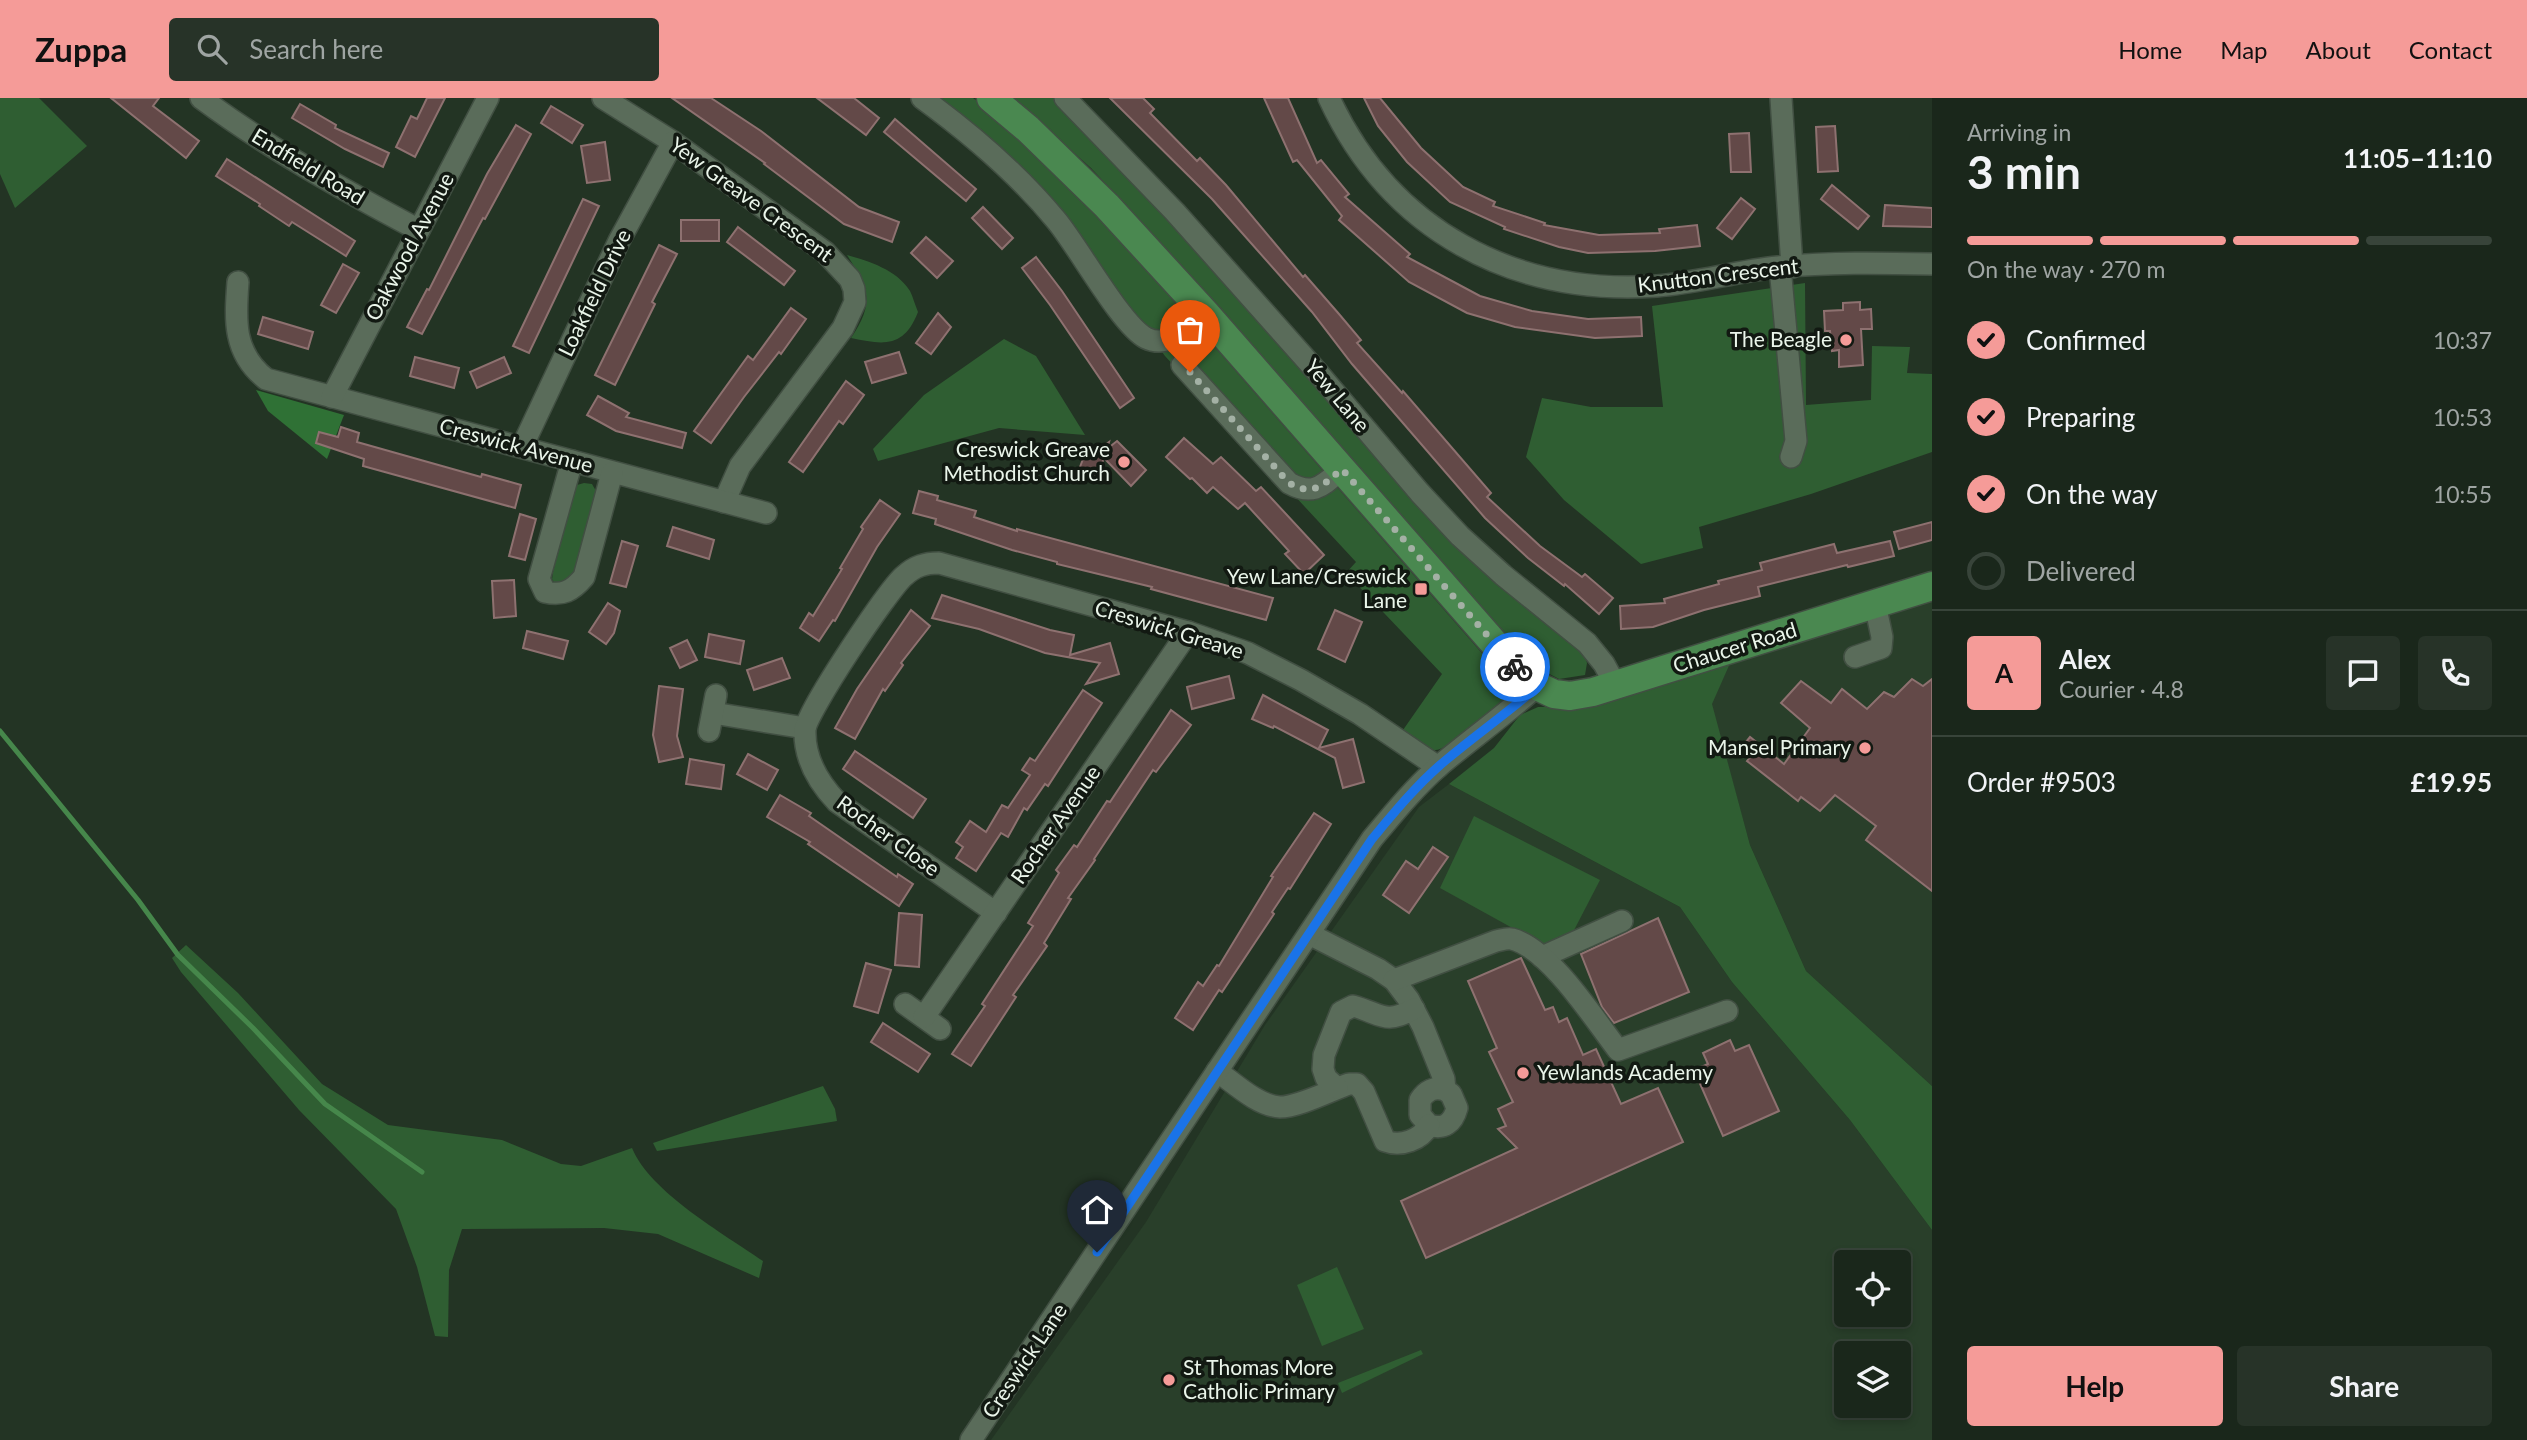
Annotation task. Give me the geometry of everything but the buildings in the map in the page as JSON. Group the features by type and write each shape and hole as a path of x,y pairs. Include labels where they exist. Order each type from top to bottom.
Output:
{"main road":[{"name":"Yew Lane","path":"991,98 1078,176 1206,314 1447,592 1514,666 1537,687"},
{"name":"Chaucer Road","path":"1537,687 1554,694 1570,696 1616,685 1932,586"}],"street":[{"name":"Endfield Road","path":"201,98 284,156 336,187 419,230"},
{"name":"Oakwood Avenue","path":"332,397 488,98"},
{"name":"Yew Greave Crescent","path":"603,98 673,142 825,252 850,279 854,289 855,302 843,328 740,466 724,502"},
{"path":"922,98 979,144 1045,207 1071,238 1136,330 1154,341 1165,341 1192,327 1206,314"},
{"name":"Yew Lane","path":"1065,98 1184,222 1460,536 1503,575 1587,642 1616,685"},
{"name":"Knutton Crescent","path":"1329,98 1339,121 1368,165 1398,199 1435,230 1474,253 1507,268 1542,278 1586,285 1659,286 1786,267 1841,263 1932,264"},
{"path":"1781,98 1786,267 1796,441 1791,457"},
{"name":"Loakfield Drive","path":"522,447 619,241 673,142"},
{"name":"Creswick Avenue","path":"238,282 235,315 240,345 256,371 266,379 766,513"},
{"path":"1182,365 1289,483 1299,489 1319,488 1342,469"},
{"path":"572,461 539,579 545,592 558,595 574,590 584,577 612,473"},
{"name":"Creswick Greave","path":"805,728 817,700 895,584 917,567 926,563 939,563 1188,632 1248,653 1360,714 1438,767"},
{"path":"1855,657 1881,648 1882,637 1875,604"},
{"name":"Rocher Avenue","path":"905,1004 932,1023 996,913 1188,632"},
{"name":"Creswick Lane","path":"971,1440 1372,839 1438,767 1506,715 1537,687"},
{"path":"713,713 805,728"},
{"name":"Rocher Close","path":"805,728 807,749 815,774 824,789 837,802 996,913"},
{"path":"1542,957 1622,921"},
{"path":"1217,1071 1260,1100 1278,1107 1289,1106 1349,1084 1357,1084 1364,1091 1385,1141 1394,1144 1403,1144 1424,1134 1429,1125 1443,1126 1454,1117 1456,1102 1445,1090 1444,1079 1414,1009 1394,980 1309,933"},
{"path":"1394,980 1510,938 1533,949 1553,967 1618,1050 1727,1011"},
{"path":"1337,1088 1326,1078 1323,1069 1324,1055 1341,1012 1353,1006 1386,1019 1398,1018 1414,1009"}],"shaded area":[{"path":"1932,598 1932,1086 1806,971 1750,845 1711,704 1732,659"},
{"name":"Yewlands Academy","path":"1449,784 1680,907 1732,982 1850,1120 1932,1230 1932,1440 991,1440 1146,1222 1265,1025 1419,807"}],"green space":[{"path":"0,98 39,98 87,146 15,208 0,174"},
{"path":"933,98 973,98 991,111 1118,236 1501,675 1506,683 1504,698 1499,706 1461,737 1436,750 1422,746 1403,730 1442,674 1346,573 1356,562 1165,356 1051,203"},
{"path":"1012,98 1054,98 1583,650 1587,663 1585,675 1559,679 1536,667 1516,649 1235,325 1091,168"},
{"path":"847,255 873,263 890,272 910,291 918,312 912,324 899,338 873,342 851,338 864,315 866,296 860,277"},
{"path":"1805,283 1806,405 1871,400 1872,346 1910,347 1907,373 1932,374 1932,452 1811,494 1699,527 1703,548 1641,564 1564,500 1526,457 1542,398 1591,407 1663,407 1652,306"},
{"path":"1004,339 1036,356 1085,435 999,428 878,461 873,449 924,395"},
{"path":"256,390 344,415 327,459 268,411"},
{"path":"592,484 596,491 575,583 557,587 552,579 553,572 573,491 577,485"},
{"path":"1732,659 1712,704 1750,845 1806,971 1932,1086 1932,1230 1850,1120 1732,982 1680,907 1449,784 1494,748 1520,715 1538,707 1575,707"},
{"path":"1474,816 1600,880 1571,936 1543,945 1440,888"},
{"path":"186,945 238,993 322,1084 388,1125 502,1140 561,1164 581,1166 632,1148 641,1164 671,1196 763,1261 759,1278 658,1234 604,1228 462,1229 449,1270 448,1337 435,1336 417,1267 396,1209 299,1110 181,972 172,958"},
{"path":"823,1086 835,1109 837,1121 657,1151 653,1143"},
{"path":"1337,1267 1364,1329 1322,1346 1297,1285"},
{"path":"1421,1350 1423,1354 1342,1393 1338,1383"}],"waterway":[{"path":"0,731 138,900 178,955 253,1028 325,1104 422,1172"}],"way so far":[{"path":"1190,372 1289,483 1299,489 1319,488 1342,469 1515,667"}],"place":[{"name":"The Beagle","path":"1846,340"},
{"name":"Creswick Greave Methodist Church","path":"1124,462"},
{"name":"Yew Lane/Creswick Lane","path":"1421,589"},
{"name":"Mansel Primary","path":"1865,748"},
{"name":"Yewlands Academy","path":"1523,1073"},
{"name":"St Thomas More Catholic Primary","path":"1169,1380"}],"route":[{"path":"1097,1252 1372,839 1438,767 1506,715 1537,687 1515,667"}]}
